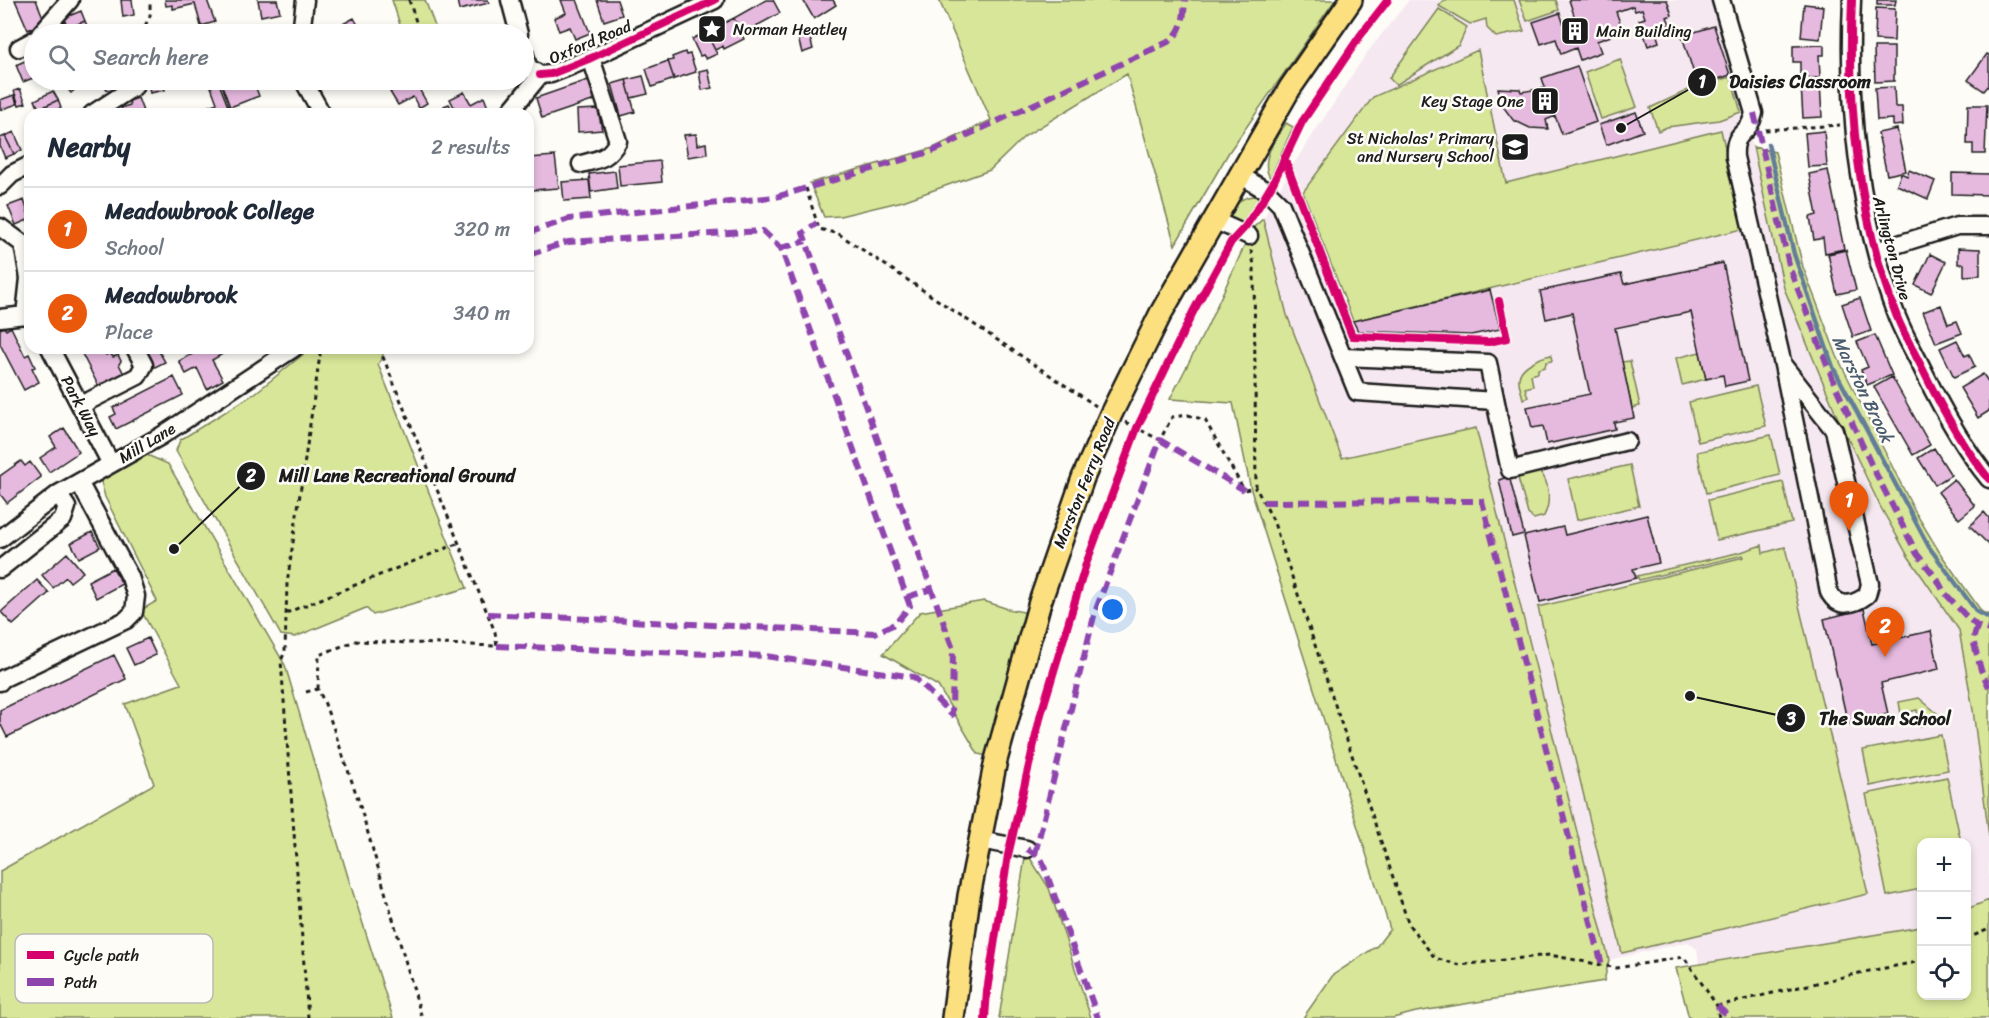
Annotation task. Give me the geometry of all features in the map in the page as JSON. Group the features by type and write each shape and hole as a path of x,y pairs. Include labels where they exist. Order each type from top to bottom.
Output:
{"main road":[{"name":"Marston Ferry Road","path":"953,1018 969,896 996,760 1040,602 1083,478 1111,414 1161,313 1290,88 1351,0"}],"street":[{"path":"49,24 70,0"},
{"path":"302,24 305,0"},
{"path":"510,0 516,24"},
{"name":"Oxford Road","path":"540,75 551,74 591,58 716,0"},
{"path":"1721,0 1754,113 1751,126 1737,137 1734,146 1735,157 1783,365 1829,592 1832,599 1838,603 1851,604 1867,595 1870,584 1834,430 1783,365"},
{"name":"Arlington Drive","path":"1852,0 1853,125 1862,189 1876,251 1898,318 1946,416 1989,479"},
{"path":"19,48 24,45"},
{"path":"581,164 611,154 618,141 591,58"},
{"path":"534,71 540,75 534,82"},
{"path":"92,108 128,90"},
{"path":"309,90 319,108"},
{"path":"513,108 528,90"},
{"path":"0,186 12,174 24,168"},
{"path":"1240,175 1268,192 1281,205 1357,392 1496,401 1498,412"},
{"path":"1214,220 1249,236"},
{"path":"1876,251 1957,226 1989,226"},
{"path":"0,227 24,240"},
{"path":"0,318 24,317"},
{"name":"Park Way","path":"53,354 111,464"},
{"path":"81,405 138,376 144,365 138,354"},
{"name":"Mill Lane","path":"0,539 58,494 203,410 285,354"},
{"path":"1343,357 1488,363 1510,470 1627,441"},
{"path":"1,680 126,620 134,612 136,596 130,577 79,482"},
{"path":"0,569 63,519 67,507 58,494"},
{"path":"980,840 1027,849"}],"path":[{"path":"146,24 150,16 150,0"},
{"path":"409,0 417,24"},
{"path":"1758,130 1853,125"},
{"path":"806,188 819,229 839,234 1111,414 1160,440 1172,417 1188,416 1205,420 1244,490 1256,488"},
{"path":"1249,236 1254,265 1256,488 1273,520 1409,925 1435,958 1460,965 1550,955 1617,968 1684,957 1717,1006 1719,1018"},
{"path":"308,1018 281,661 285,651 287,584 320,354"},
{"path":"383,354 460,542 495,632 497,646 355,641 319,656 318,689 358,799 422,1018"},
{"path":"1133,438 1142,417"},
{"path":"286,613 460,542"},
{"path":"306,692 318,689"},
{"path":"1971,937 1989,929"},
{"path":"1717,1006 1917,962"}],"shaded area":[{"path":"1409,0 1710,0 1745,113 1784,288 1837,416 1880,506 1908,556 1959,630 1973,710 1989,837 1989,900 1971,907 1971,838 1917,838 1917,928 1699,964 1697,949 1688,942 1609,960 1476,429 1342,458 1287,315 1263,219 1293,165 1366,54"}],"green space":[{"path":"392,0 425,0 434,24 400,24"},
{"path":"939,0 1335,0 1229,152 1175,245 1127,74 1025,136 990,170 903,201 840,216 824,217 810,183 933,148 991,120"},
{"path":"1444,0 1514,0 1524,31 1496,37 1487,28 1486,19 1470,24 1439,6"},
{"path":"1519,0 1556,0 1559,10 1527,21"},
{"path":"1439,9 1467,27 1459,45 1396,85 1389,78"},
{"path":"1478,50 1506,183 1721,130 1743,229 1353,321 1303,192 1373,97"},
{"path":"1620,59 1637,107 1601,119 1585,72"},
{"path":"1731,77 1741,112 1719,120 1667,127 1658,131 1650,108 1697,86"},
{"path":"1286,123 1293,127 1270,178 1266,163 1270,149"},
{"path":"1753,147 1775,152 1803,267 1837,356 1914,510 1940,553 1982,612 1989,615 1989,837 1973,710 1959,630 1908,556 1880,506 1837,416 1784,288"},
{"path":"1254,196 1259,198 1240,226 1229,220 1227,215 1235,205 1245,198"},
{"path":"1263,219 1287,315 1342,458 1476,428 1609,960 1604,981 1416,1012 1393,1018 1303,1018 1333,975 1377,946 1390,929 1251,490 1233,403 1170,399 1207,327 1249,236 1254,227"},
{"path":"1700,352 1706,379 1682,385 1676,358"},
{"path":"304,354 383,354 378,364 467,588 373,615 366,608 295,637 281,635 176,451 180,440 254,394"},
{"path":"1551,355 1552,361 1546,362 1545,367 1531,375 1533,386 1525,388 1528,397 1523,399 1519,383 1520,374 1531,363"},
{"path":"1630,361 1640,406 1632,408 1622,362"},
{"path":"1756,386 1766,426 1698,442 1689,402"},
{"path":"1771,435 1780,475 1706,493 1697,452"},
{"path":"147,455 168,464 285,665 393,1018 0,1018 0,871 154,784 125,704 181,684 141,610 157,601 105,497 100,478"},
{"path":"1630,465 1639,506 1577,520 1568,479"},
{"path":"1539,471 1547,486 1548,499 1544,516 1534,519 1528,514 1518,478 1519,475"},
{"path":"1783,482 1792,523 1717,540 1708,500"},
{"path":"1762,545 1763,553 1785,547 1868,894 1622,953 1538,607 1744,557 1743,555 1639,580 1637,576"},
{"path":"984,601 1029,613 988,756 978,754 938,686 883,654 920,612"},
{"path":"1919,698 1939,715 1942,722 1920,726 1917,710 1901,714 1899,702"},
{"path":"1941,735 1948,770 1870,786 1863,750"},
{"path":"1947,777 1960,838 1917,838 1917,890 1887,896 1866,794"},
{"path":"1025,858 1030,858 1049,888 1091,1018 999,1018"},
{"path":"1989,900 1989,1018 1689,1018 1676,968 1917,928 1917,1000 1971,1000 1971,907"}],"building":[{"path":"15,0 36,0 45,22 25,24"},
{"path":"121,0 132,0 134,15 123,17"},
{"path":"165,0 207,0 215,22 200,24 195,4 173,9 173,5 166,6"},
{"path":"258,0 277,0 280,12 261,16"},
{"path":"457,0 488,0 489,3 459,10"},
{"path":"561,0 577,0 590,33 575,39 570,27 559,31 554,18 566,13"},
{"path":"597,0 617,0 622,15 604,21"},
{"path":"766,0 773,0 780,13 742,34 734,18"},
{"path":"803,0 833,0 836,5 814,19"},
{"name":"Main Building","path":"1569,0 1667,0 1672,15 1667,17 1670,24 1655,29 1659,42 1648,46 1639,20 1645,18 1642,9 1635,11 1633,6 1616,12 1622,28 1610,33 1611,36 1597,41 1601,52 1580,60 1576,48 1561,54 1556,39 1541,44 1533,22 1560,13 1564,25 1576,21"},
{"path":"1877,0 1896,0 1895,5 1877,5"},
{"path":"1804,4 1823,6 1820,39 1801,37"},
{"path":"1876,8 1895,9 1894,41 1875,40"},
{"path":"81,11 85,21 78,24 66,24 64,18"},
{"path":"354,18 357,24 343,24"},
{"path":"734,18 744,39 724,49 723,46 715,50 706,32"},
{"path":"1714,26 1730,75 1704,84 1702,78 1696,80 1682,36"},
{"path":"706,32 717,54 706,59 703,55 700,56 692,39"},
{"path":"809,34 813,49 802,53 798,38"},
{"path":"1824,45 1824,55 1819,55 1820,78 1800,78 1800,62 1793,62 1793,46"},
{"path":"1874,47 1894,47 1894,81 1875,82"},
{"path":"685,52 686,55 690,54 696,72 674,79 668,61"},
{"path":"1987,54 1989,55 1989,85 1984,91 1968,80"},
{"path":"24,61 24,82 23,82 16,65"},
{"path":"668,61 674,79 652,87 646,69"},
{"name":"Key Stage One","path":"1577,66 1596,122 1562,134 1555,116 1546,120 1548,129 1530,128 1513,120 1502,105 1498,88 1520,89 1521,92 1545,88 1542,78"},
{"path":"708,69 712,88 702,90 699,71"},
{"path":"643,76 648,94 631,98 626,80"},
{"path":"588,80 595,100 542,118 536,98"},
{"path":"626,80 635,112 621,116 612,84"},
{"path":"1820,83 1822,117 1803,118 1801,85"},
{"path":"1894,87 1895,107 1902,107 1903,125 1893,126 1893,119 1877,120 1875,88"},
{"path":"20,89 26,103 19,105 14,91"},
{"path":"149,90 165,90 150,93"},
{"path":"212,90 222,90 229,108 204,108 217,103"},
{"path":"224,90 257,90 259,96 230,107"},
{"path":"420,90 427,103 419,108 413,97 398,105 390,92"},
{"path":"53,91 58,100 39,108 35,100"},
{"path":"464,92 471,104 484,97 488,108 454,108 450,99"},
{"path":"14,95 17,104 0,110 0,100"},
{"path":"138,98 142,108 121,108 130,105 129,101"},
{"path":"58,100 61,108 41,108"},
{"path":"1968,105 1987,105 1985,154 1973,154 1973,144 1967,144"},
{"path":"598,109 602,130 578,132 577,110"},
{"path":"1636,112 1643,131 1606,145 1599,125"},
{"path":"1897,129 1906,171 1887,175 1878,133"},
{"path":"1824,131 1827,166 1808,167 1805,133"},
{"path":"14,132 22,150 14,154 5,136"},
{"path":"696,134 697,145 706,143 707,154 688,157 684,135"},
{"path":"5,136 14,154 5,158 0,146 0,138"},
{"path":"555,156 559,188 534,190 534,158"},
{"path":"660,161 662,182 620,186 618,165"},
{"path":"1828,170 1844,249 1825,253 1823,238 1814,240 1810,217 1817,215 1809,174"},
{"path":"1909,170 1935,181 1928,199 1897,185 1901,173 1907,176"},
{"path":"615,171 617,188 591,192 589,174"},
{"path":"1952,173 1989,174 1989,195 1952,194"},
{"path":"589,180 591,199 564,201 562,182"},
{"path":"24,200 24,222 16,225 8,206"},
{"path":"1958,248 1980,249 1980,275 1964,276 1964,264 1958,264"},
{"path":"1846,250 1856,290 1837,294 1828,254"},
{"path":"1930,254 1946,262 1931,293 1915,285"},
{"path":"1723,263 1748,381 1725,386 1723,375 1706,379 1691,312 1615,328 1634,418 1614,422 1615,429 1547,444 1543,426 1532,428 1527,407 1590,394 1572,313 1546,319 1540,291 1621,274 1624,284"},
{"path":"1490,290 1500,329 1471,335 1358,331 1353,321"},
{"path":"1860,298 1871,331 1853,337 1842,304"},
{"path":"1941,305 1948,324 1957,321 1962,333 1936,343 1923,312"},
{"path":"4,327 6,330 11,327 25,356 29,354 35,367 32,368 39,382 24,390 0,344 0,329"},
{"path":"1875,335 1892,375 1867,385 1861,370 1868,367 1857,342"},
{"path":"1957,340 1965,356 1969,354 1975,367 1954,377 1940,348"},
{"path":"82,354 111,354 113,357 118,355 121,361 119,364 125,376 100,389"},
{"path":"146,354 160,354 165,362 153,368"},
{"path":"192,354 222,354 212,360 223,380 207,389 197,368 186,374 179,361"},
{"path":"1983,374 1989,383 1989,411 1978,418 1960,388"},
{"path":"174,377 183,395 116,429 110,417 116,414 113,408"},
{"path":"1892,377 1930,445 1913,455 1874,387"},
{"path":"64,428 79,452 49,472 40,458 56,447 50,437"},
{"path":"1934,448 1951,475 1935,485 1918,458"},
{"path":"21,461 25,466 30,462 41,477 7,503 0,494 0,476"},
{"path":"1509,476 1524,534 1512,537 1499,480"},
{"path":"1954,479 1975,506 1959,519 1938,492"},
{"path":"1984,512 1989,518 1989,545 1970,526"},
{"path":"1647,515 1659,563 1633,569 1636,578 1540,602 1524,536 1563,527 1565,535"},
{"path":"92,532 100,547 79,558 71,543"},
{"path":"67,553 83,572 70,582 66,577 53,588 42,575"},
{"path":"113,568 122,584 96,598 88,581"},
{"path":"37,580 49,593 13,625 1,612"},
{"path":"1864,609 1872,644 1931,631 1939,669 1881,683 1888,714 1848,724 1824,619"},
{"path":"148,638 156,655 134,665 126,648"},
{"path":"114,655 126,679 7,737 0,723 0,710"}],"waterway":[{"name":"Marston Brook","path":"1768,144 1794,254 1833,367 1929,547 1977,612 1989,618"}],"marked path":[{"path":"534,231 569,219 776,197 933,151 1168,42 1180,29 1185,0"},
{"path":"1754,113 1790,269 1835,385 1871,464 1917,554 1937,579 1944,592 1965,615 1977,626 1989,630"},
{"path":"497,646 765,656 914,677 952,715 953,649 803,233 817,223"},
{"path":"488,614 875,633 895,624 910,606 781,248 763,231 568,242 534,253"},
{"path":"781,248 806,241"},
{"path":"1035,854 1095,612 1160,440 1244,490"},
{"path":"1263,502 1482,501 1602,965"},
{"path":"907,597 932,589"},
{"path":"1977,626 1973,640 1981,670 1989,687"},
{"path":"1027,849 1041,858 1098,1018"},
{"path":"1717,1006 1731,1018"}],"cycle path":[{"path":"540,75 551,74 591,58 715,0"},
{"path":"985,1018 1008,855 1041,714 1086,564 1137,428 1193,312 1231,242 1245,227 1273,183 1302,122 1360,36 1388,0"},
{"path":"1852,0 1851,80 1858,161 1864,201 1884,279 1900,324 1939,402 1962,441 1989,479"},
{"path":"1284,158 1352,336 1489,342 1507,338 1499,301"}],"place":[{"name":"Norman Heatley","path":"712,29"},
{"name":"Main Building","path":"1575,31"},
{"name":"Key Stage One","path":"1545,101"},
{"name":"Daisies Classroom","path":"1621,128"},
{"name":"St Nicholas' Primary and Nursery School","path":"1515,147"},
{"name":"Meadowbrook College","path":"1849,531"},
{"name":"Mill Lane Recreational Ground","path":"174,549"},
{"name":"Meadowbrook","path":"1885,657"},
{"name":"The Swan School","path":"1690,696"}]}
